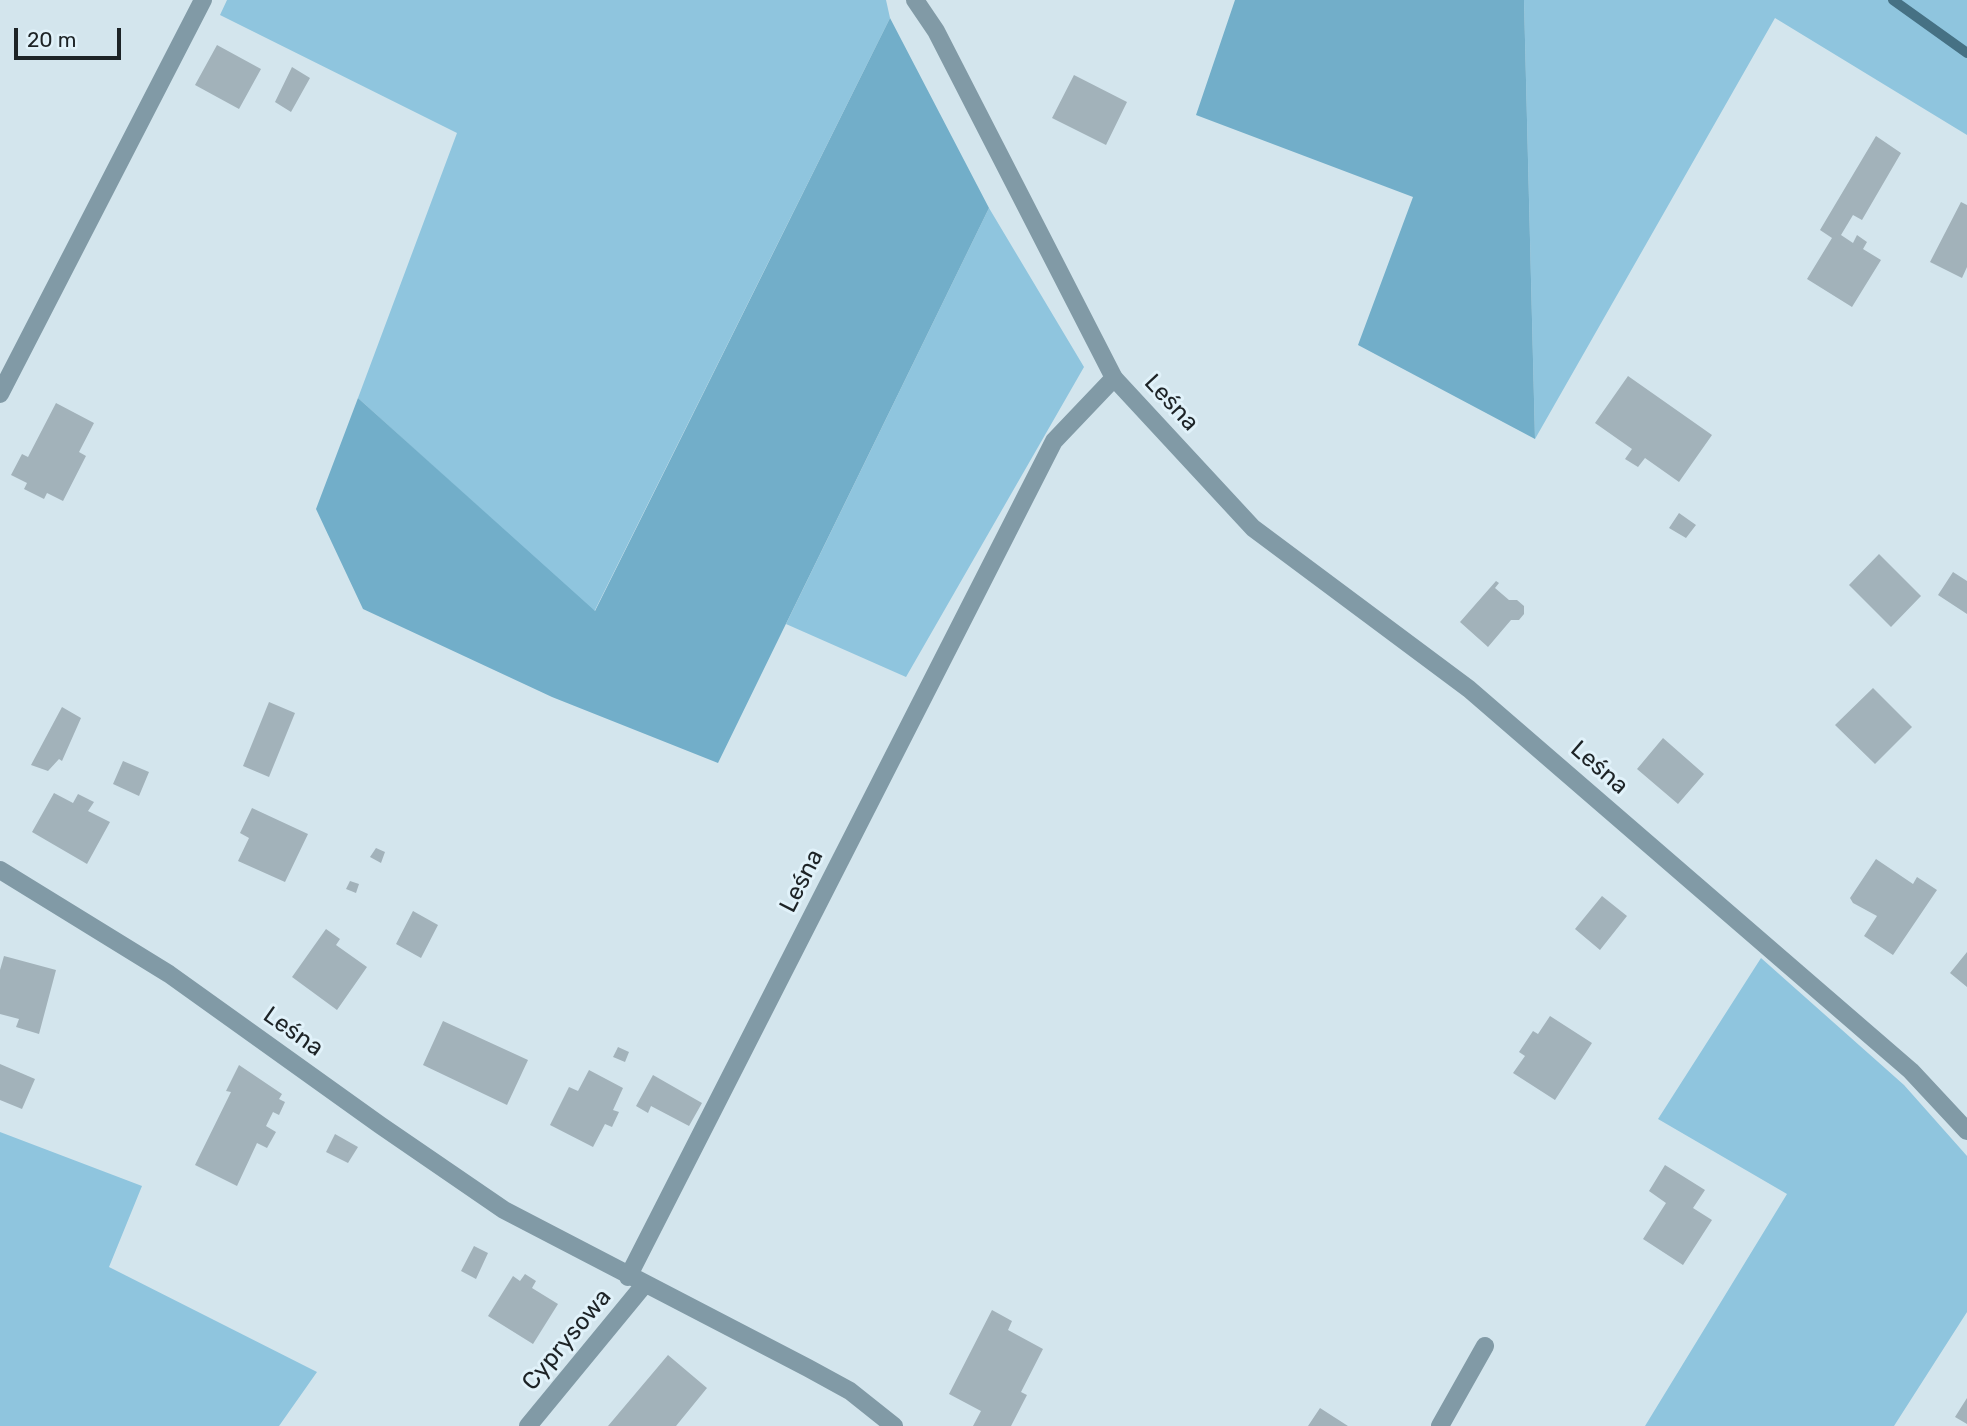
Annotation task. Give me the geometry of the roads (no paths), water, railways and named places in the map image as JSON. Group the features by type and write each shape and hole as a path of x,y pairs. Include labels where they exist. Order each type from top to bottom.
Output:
{"street":[{"path":"0,394 203,0"},
{"path":"915,0 949,56 1114,378"},
{"name":"Leśna","path":"636,1281 1054,441 1114,378 1253,528 1469,689 1911,1071 1967,1131"},
{"name":"Leśna","path":"0,870 169,974 380,1125 505,1210 839,1385 894,1426"},
{"name":"Cyprysowa","path":"528,1426 636,1281"},
{"path":"1440,1426 1485,1346"}],"waterway":[{"path":"1893,0 1967,53"}]}
